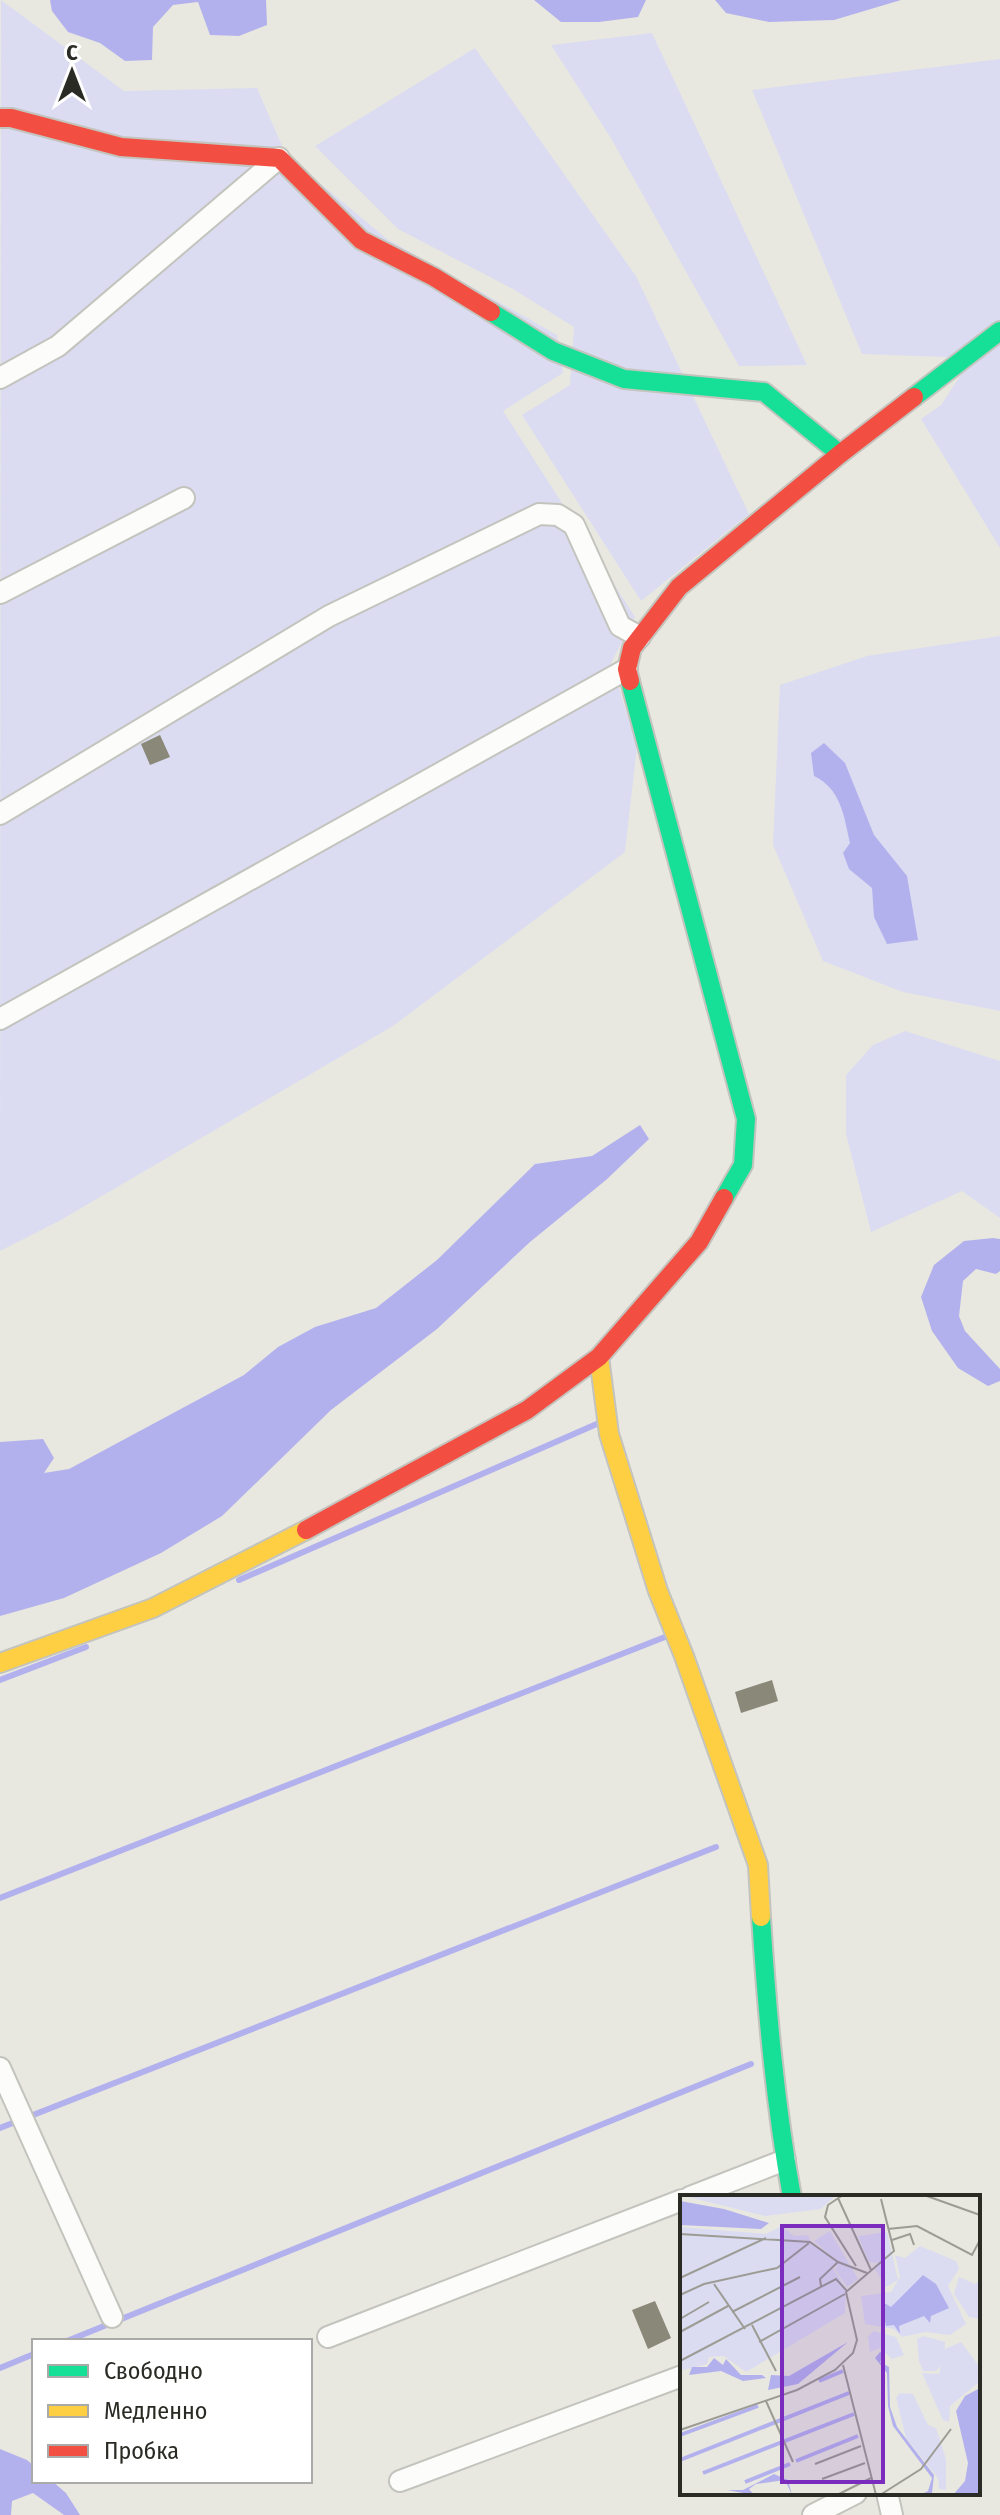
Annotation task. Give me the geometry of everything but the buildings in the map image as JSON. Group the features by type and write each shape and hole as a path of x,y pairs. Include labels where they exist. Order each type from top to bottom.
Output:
{"street":[{"path":"0,118 11,118 121,147 279,158 361,240 434,277 553,351 624,379 764,392 840,454"},
{"path":"0,378 58,346 279,158"},
{"path":"0,1663 153,1608 299,1534 527,1410 599,1357 699,1242 743,1165 746,1119 627,669 632,648 679,587 840,454 1000,331"},
{"path":"0,593 184,498"},
{"path":"0,814 329,616 539,514 558,515 574,525 620,626 640,637"},
{"path":"0,1019 627,669"},
{"path":"599,1357 609,1434 654,1576 758,1865 767,2011 792,2195"},
{"path":"0,2068 112,2317"},
{"path":"695,2195 785,2160"},
{"path":"328,2337 680,2201"},
{"path":"400,2481 680,2377"},
{"path":"813,2515 852,2495"},
{"path":"887,2495 892,2515"}],"shaded area":[{"path":"1,0 124,91 257,88 286,155 387,239 557,335 563,373 503,411 635,617 611,663 637,746 625,852 393,1026 59,1221 0,1251"},
{"path":"652,33 807,365 739,366 612,140 551,45"},
{"path":"475,48 636,276 749,514 641,601 522,415 570,385 574,327 513,289 398,229 315,146"},
{"path":"1000,59 1000,548 921,419 941,405 972,358 862,354 752,90"},
{"path":"1000,636 1000,1011 903,992 823,961 773,845 780,685 867,656"},
{"path":"905,1031 1000,1061 1000,1218 962,1191 871,1232 846,1134 846,1075 873,1045"}],"water":[{"path":"50,0 266,0 267,25 239,36 210,35 198,2 173,5 153,27 152,60 125,61 100,43 68,32 52,11"},
{"path":"534,0 646,0 638,17 599,22 561,22"},
{"path":"715,0 901,0 834,20 769,22 726,13"},
{"path":"824,743 845,763 874,835 907,876 918,940 887,944 874,917 872,888 849,869 843,853 850,843 840,804 830,788 814,776 811,753"},
{"path":"640,1125 649,1139 606,1180 530,1242 437,1329 331,1410 222,1516 161,1553 64,1598 0,1616 0,1442 43,1439 54,1458 44,1473 69,1469 244,1375 278,1347 315,1327 376,1308 437,1260 535,1164 592,1156"},
{"path":"1000,1239 1000,1271 996,1274 976,1269 963,1281 959,1316 965,1331 1000,1369 1000,1381 988,1386 958,1368 932,1331 921,1297 934,1265 964,1241"},
{"path":"0,2449 27,2460 32,2464 32,2483 54,2483 66,2493 80,2515 64,2515 33,2493 12,2501 11,2515 0,2515"}],"waterway":[{"path":"239,1580 599,1423"},
{"path":"0,1898 665,1637"},
{"path":"0,1680 86,1647"},
{"path":"0,2128 716,1847"},
{"path":"72,2339 751,2064"},
{"path":"0,2368 32,2355"}],"traffic: fast":[{"path":"491,312 553,351 624,379 764,392 840,454"},
{"path":"914,397 1000,331"},
{"path":"630,681 746,1119 743,1165 724,1198"},
{"path":"761,1917 772,2057 792,2195"}],"traffic: slow":[{"path":"599,1357 609,1434 658,1591 758,1865 761,1917"},
{"path":"0,1663 153,1608 306,1530"}],"traffic: jam":[{"path":"0,118 11,118 121,147 279,158 361,240 434,277 491,312"},
{"path":"630,681 627,669 632,648 679,587 914,397"},
{"path":"306,1530 527,1410 599,1357 699,1242 724,1198"}]}
